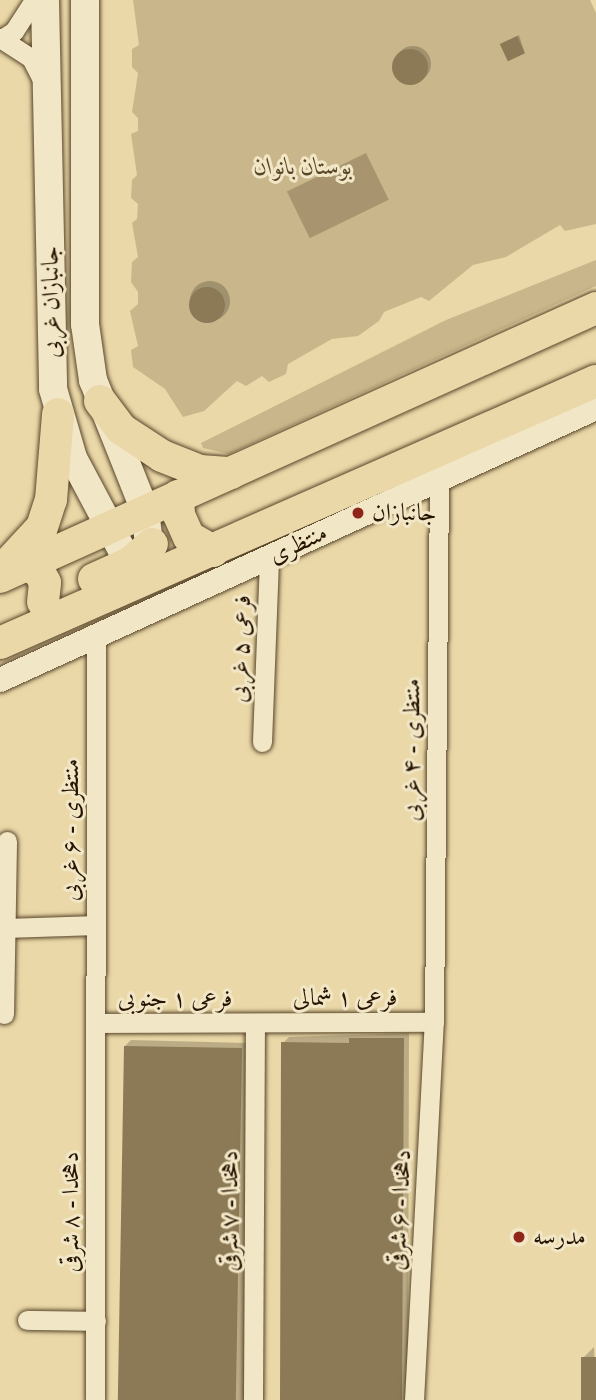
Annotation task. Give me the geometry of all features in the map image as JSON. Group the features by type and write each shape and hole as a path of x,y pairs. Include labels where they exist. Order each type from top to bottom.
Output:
{"main road":[{"name":"جانبازان غربی","path":"45,0 53,389 58,414 73,458 108,526 145,565"},
{"name":"جانبازان غربی","path":"85,0 85,324 97,391 145,511 145,565"},
{"path":"9,571 233,473 596,308"},
{"name":"منتظری","path":"0,643 145,565 213,551 596,381"},
{"path":"73,458 83,464 97,453 97,391"},
{"path":"97,391 121,429 162,456 200,471 233,473"},
{"path":"9,571 42,527 51,500 58,414"},
{"path":"178,496 179,515 189,537 213,551"},
{"path":"0,621 43,602 145,565"},
{"path":"9,571 39,571 45,583 43,602"}],"street":[{"path":"34,0 14,31 1,38 31,58 46,93"},
{"name":"منتظری","path":"0,680 596,408"},
{"name":"منتظری - ۴ غربی","path":"434,1022 439,480"},
{"name":"فرعی ۵ غربی","path":"262,742 269,558"},
{"name":"منتظری - ۶ غربی","path":"96,636 96,1023"},
{"path":"4,1014 7,841"},
{"path":"6,928 96,925"},
{"name":"فرعی ۱ شمالی","path":"255,1023 434,1022"},
{"name":"دهخدا - ۶ شرقی","path":"414,1400 434,1022"},
{"name":"فرعی ۱ جنوبی","path":"96,1023 255,1023"},
{"name":"دهخدا - ۸ شرقی","path":"95,1400 96,1023"},
{"name":"دهخدا - ۷ شرقی","path":"253,1400 255,1023"},
{"path":"27,1320 96,1321"}],"green space":[{"name":"بوستان بانوان","path":"133,0 590,0 596,13 596,224 565,231 560,225 506,257 473,265 429,301 421,297 384,312 379,321 358,336 332,339 288,364 286,374 269,382 262,376 246,386 237,381 204,411 183,417 165,389 133,367 131,350 138,346 130,311 138,304 138,292 131,282 132,262 138,257 132,223 137,219 138,204 131,198 132,180 137,175 131,134 138,131 138,118 132,112 138,73 132,67 132,49 139,45"},
{"path":"596,260 596,286 229,454 203,448 201,443 446,320"}],"shaded area":[{"path":"366,153 389,200 310,238 287,192"}],"building":[{"path":"517,36 525,53 508,61 500,44"},
{"path":"410,49 423,54 428,67 423,80 410,85 397,80 392,67 397,54"},
{"path":"207,287 220,292 225,305 220,318 207,323 194,318 189,305 194,292"},
{"path":"349,1038 404,1038 402,1400 280,1400 281,1042 349,1043"},
{"path":"124,1046 242,1048 236,1400 118,1400"},
{"path":"581,1357 596,1357 596,1400 581,1400"}],"place":[{"name":"جانبازان","path":"358,513"},
{"name":"مدرسه","path":"519,1237"}]}
